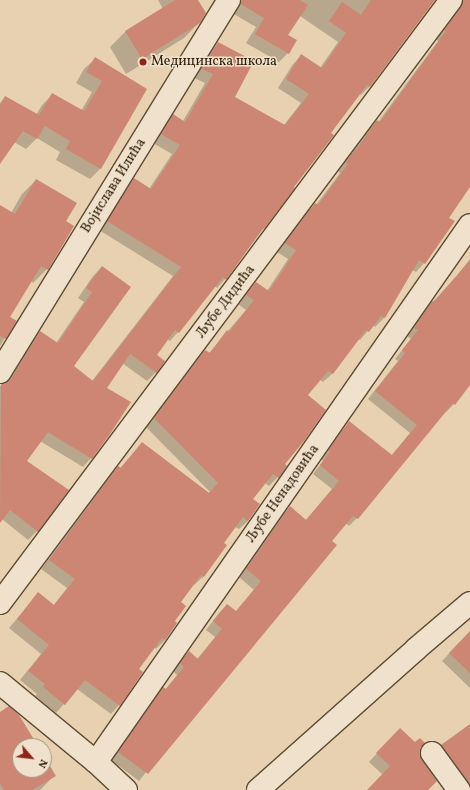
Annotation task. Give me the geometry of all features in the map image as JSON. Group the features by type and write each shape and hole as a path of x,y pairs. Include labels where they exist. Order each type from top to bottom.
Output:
{"street":[{"name":"Војислава Илића","path":"0,372 229,0"},
{"name":"Љубе Дидића","path":"0,603 451,0"},
{"name":"Љубе Ненадовића","path":"96,762 470,225"},
{"path":"258,790 416,649 470,603"},
{"path":"0,682 96,762 126,790"},
{"path":"432,753 459,790"}],"building":[{"path":"175,0 198,0 206,13 200,23 142,59 125,31"},
{"path":"241,0 300,0 308,5 288,35 297,40 289,54 255,34 264,18 241,4"},
{"path":"371,0 435,0 370,87 367,85 331,133 334,135 264,229 263,228 226,280 223,277 179,333 175,330 157,355 165,361 157,373 130,354 107,388 131,402 92,459 48,432 27,461 69,490 38,532 10,510 0,523 1,384 6,383 11,379 40,331 58,343 92,292 86,288 102,266 131,287 74,366 93,381 181,267 107,221 134,178 151,189 180,145 161,134 173,114 185,122 213,74 202,69 218,42 254,61 235,97 285,125 309,94 286,79 301,54 322,68 346,33 329,21 342,2 361,15"},
{"path":"463,0 470,0 470,187 449,218 455,221 425,264 419,260 385,318 381,316 369,332 366,330 333,374 328,371 308,395 326,410 304,441 285,464 287,466 279,478 273,474 253,499 260,504 248,521 243,517 224,543 227,545 204,577 201,575 181,602 186,606 175,621 177,623 165,640 162,638 139,669 143,672 120,706 85,680 65,705 43,687 45,684 28,671 49,645 17,619 38,592 54,605 75,579 49,560 118,466 121,468 142,442 209,493 218,483 154,418 205,350 210,353 227,330 229,332 254,300 246,295 256,282 269,291 296,250 285,243 315,203 318,205 348,164 346,162 377,120 380,122 446,31 444,30 461,7"},
{"path":"95,57 147,89 101,169 66,149 70,141 45,126 37,139 23,131 0,164 0,105 5,96 39,115 52,93 84,111 102,81 86,72"},
{"path":"36,179 77,203 66,221 74,226 48,270 41,266 10,317 17,321 6,339 0,336 0,205 15,214"},
{"path":"470,260 470,385 455,405 453,403 358,519 353,516 332,541 337,545 148,774 118,752 163,687 166,689 184,667 180,663 189,651 198,659 222,629 213,621 227,604 236,611 261,581 246,569 290,506 306,520 339,481 320,465 349,421 392,455 417,425 375,391 405,353 402,350 418,330 414,328 432,301 434,302"},
{"path":"470,631 470,673 449,653"},
{"path":"9,706 19,715 33,738 12,738 12,778 52,778 52,769 56,776 32,790 4,790 0,783 0,712"},
{"path":"470,724 470,785 441,745"},
{"path":"400,728 415,742 420,738 425,743 420,748 420,755 437,781 428,790 367,790 390,766 376,753"}],"place":[{"name":"Медицинска школа","path":"143,62"}]}
